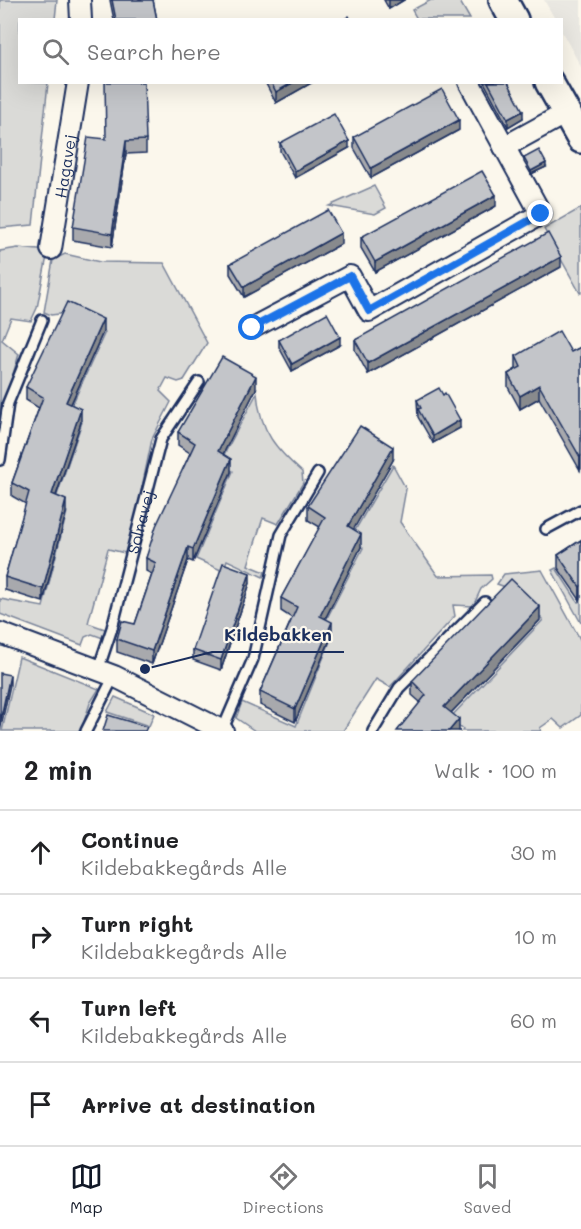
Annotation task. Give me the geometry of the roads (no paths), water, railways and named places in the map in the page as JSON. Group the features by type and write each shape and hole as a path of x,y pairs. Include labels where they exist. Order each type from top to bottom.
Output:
{"street":[{"path":"80,0 81,18"},
{"path":"503,0 513,18"},
{"name":"Hagavej","path":"51,249 78,84"},
{"path":"252,328 350,276 369,311 541,214 471,84"},
{"path":"550,84 581,140"},
{"path":"504,147 566,113"},
{"path":"0,633 106,673 223,731"}],"lane":[{"path":"0,460 8,403 42,320"},
{"name":"Solnavej","path":"86,731 106,673 112,628 160,440 199,382"},
{"path":"223,731 253,659 281,535 318,473"},
{"path":"546,530 581,510"},
{"path":"373,731 399,688 485,602"}],"place":[{"name":"Kildebakken","path":"145,669"}]}
